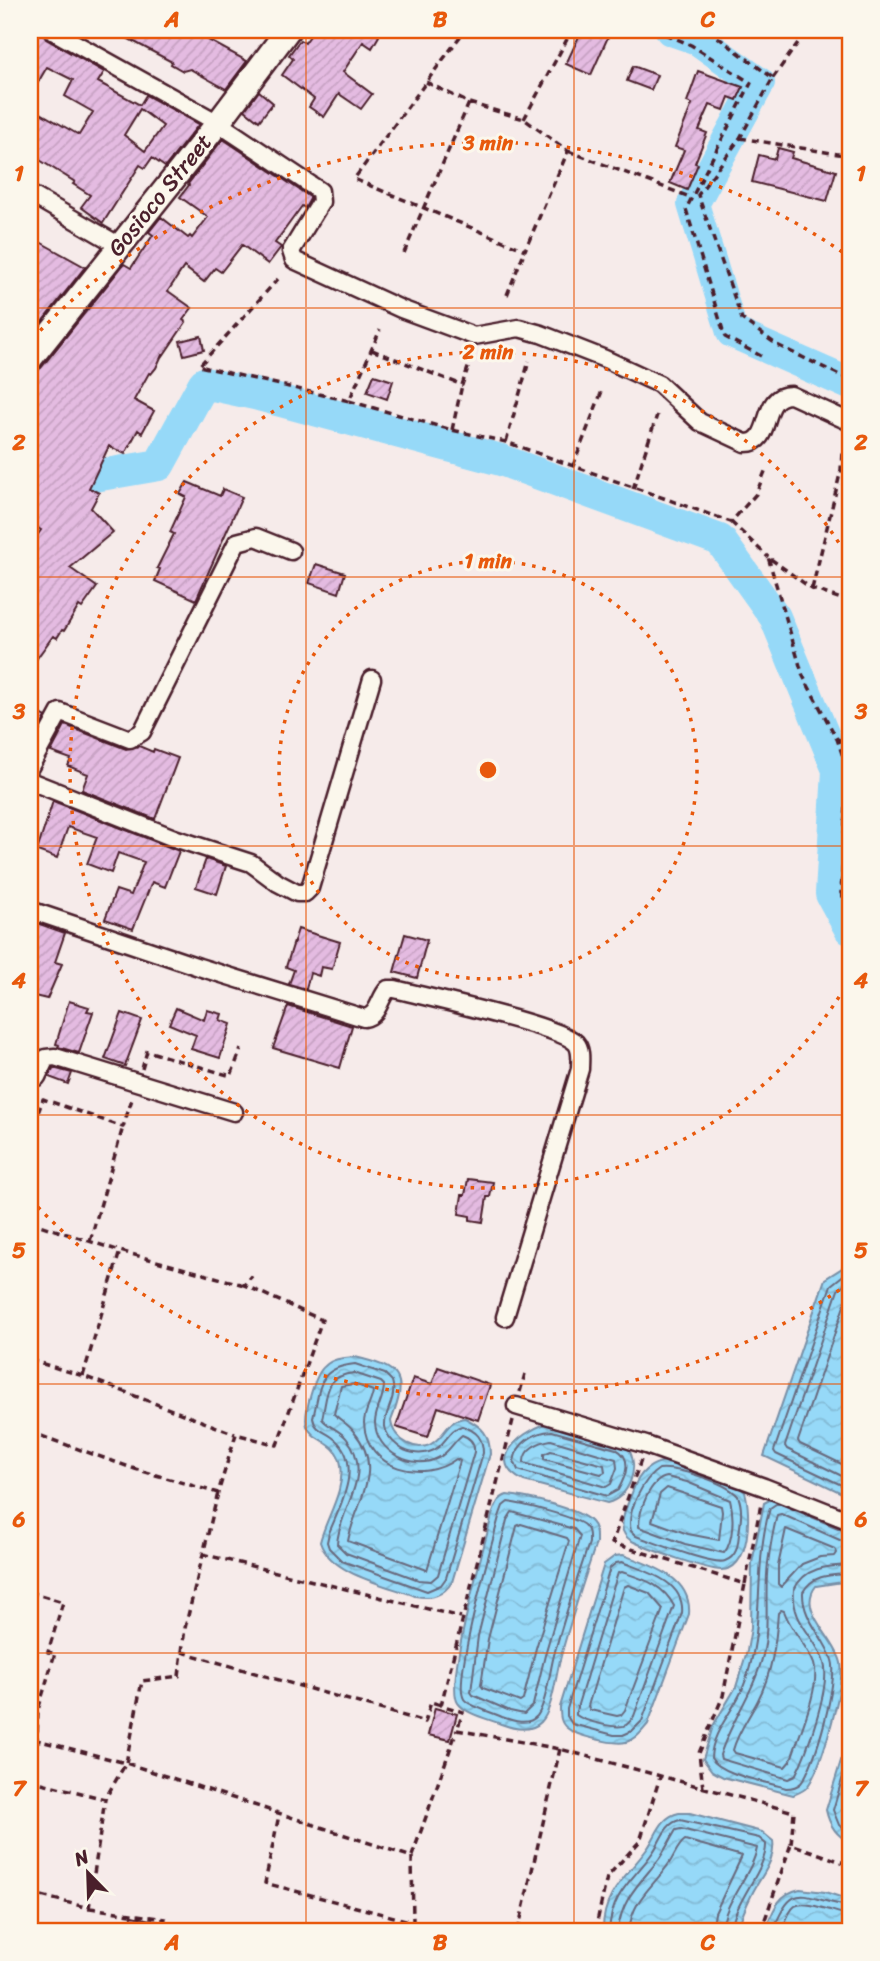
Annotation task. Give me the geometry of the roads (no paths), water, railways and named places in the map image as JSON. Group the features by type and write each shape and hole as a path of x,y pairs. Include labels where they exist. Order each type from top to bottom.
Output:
{"street":[{"path":"51,30 218,123 320,191 321,202 291,251 294,260 401,309 474,336 519,328 605,359 659,384 700,422 745,443 760,438 774,400 781,395 791,395 850,422"},
{"name":"Gosioco Street","path":"30,359 218,123 288,30"},
{"path":"30,194 120,246"},
{"path":"30,767 60,712 130,739 142,732 237,541 257,537 291,551"},
{"path":"30,781 174,838 251,863 278,883 297,893 305,892 310,888 372,679"},
{"path":"30,910 199,967 364,1018 376,1012 388,989 395,989 562,1034 577,1044 580,1054 579,1069 505,1317"},
{"path":"30,1074 37,1077 46,1058 55,1057 234,1112"},
{"path":"516,1406 646,1445 850,1521"}],"water":[{"path":"850,1245 850,1497 764,1456 825,1279 842,1268"},
{"path":"355,1357 383,1365 397,1377 399,1394 391,1421 396,1434 407,1444 428,1446 454,1421 465,1418 487,1436 490,1454 452,1582 445,1591 436,1595 415,1596 360,1577 335,1562 320,1542 338,1494 341,1465 335,1451 310,1432 306,1421 308,1404 317,1377 328,1363"},
{"path":"545,1424 553,1424 628,1448 633,1472 622,1495 607,1503 524,1481 512,1473 506,1457 510,1449 526,1434"},
{"path":"667,1461 719,1475 745,1492 747,1538 738,1561 731,1567 721,1570 691,1563 641,1545 625,1535 622,1526 624,1515 638,1479 650,1467"},
{"path":"507,1495 575,1512 591,1522 596,1535 596,1543 565,1642 548,1709 541,1722 527,1729 506,1726 466,1710 458,1703 455,1690 456,1669 474,1582 492,1515 499,1500"},
{"path":"775,1497 850,1527 850,1581 816,1586 811,1595 814,1615 838,1654 841,1674 836,1707 819,1763 807,1787 793,1795 723,1777 712,1771 703,1759 713,1726 736,1687 747,1651 751,1628 752,1563 764,1503"},
{"path":"623,1555 657,1568 677,1582 688,1601 689,1614 648,1724 633,1739 620,1743 595,1739 572,1731 562,1721 560,1707 604,1564 615,1556"},
{"path":"850,1731 850,1842 834,1829 826,1810"},
{"path":"679,1813 690,1813 762,1832 773,1841 770,1862 737,1931 603,1931 607,1906 617,1886 647,1849 663,1822"},
{"path":"800,1889 825,1892 850,1900 850,1931 765,1931 781,1899"}],"waterway":[{"path":"671,30 697,39 759,83 693,204 732,332 850,384"},
{"path":"30,455 83,478 159,465 204,383 255,394 501,460 720,540 775,617 838,770 831,894 850,929"}]}
